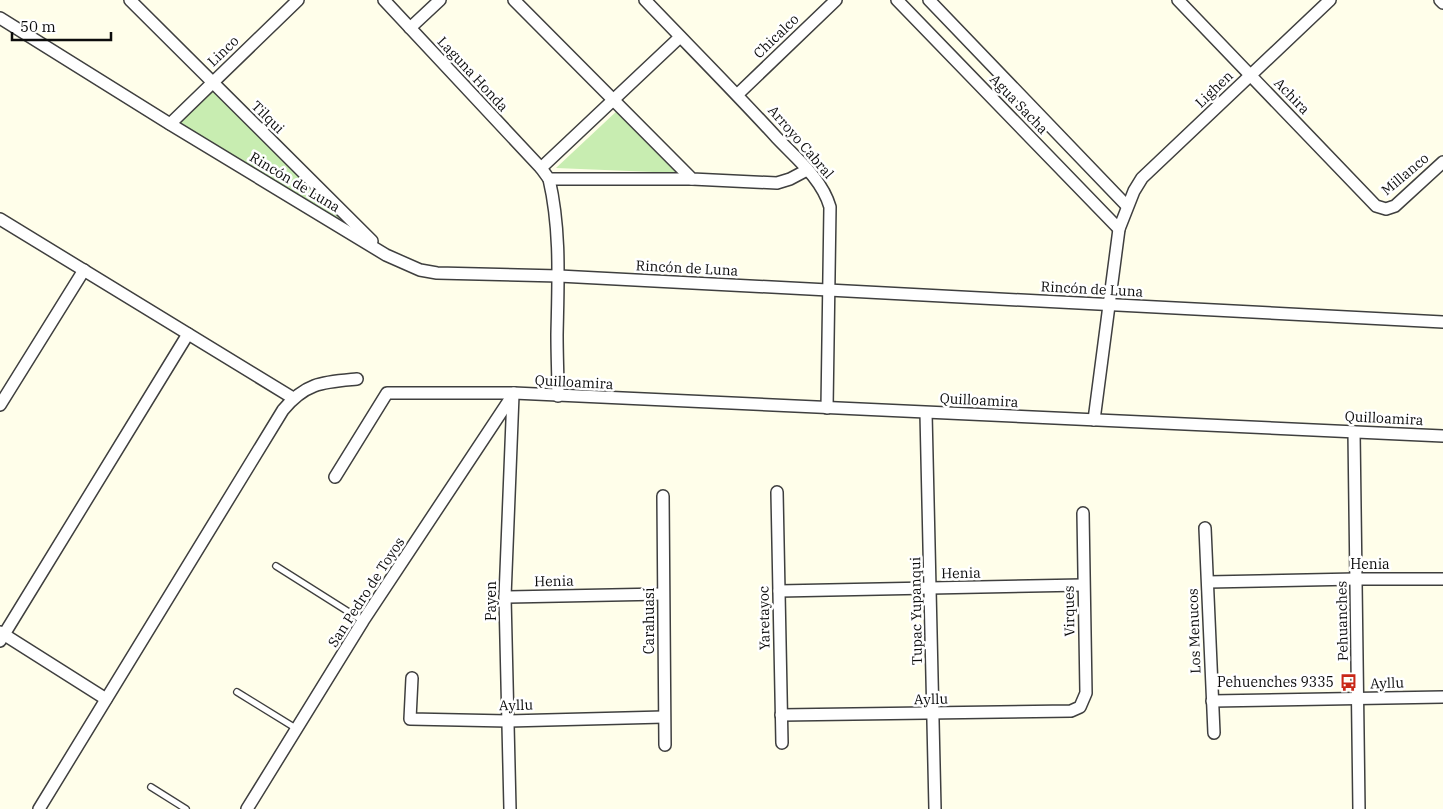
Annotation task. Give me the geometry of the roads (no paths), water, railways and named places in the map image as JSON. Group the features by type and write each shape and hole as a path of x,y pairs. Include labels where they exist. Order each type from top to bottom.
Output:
{"street":[{"name":"Tilqui","path":"130,0 386,255"},
{"name":"Linco","path":"170,124 298,0"},
{"name":"Laguna Honda","path":"384,0 541,168 549,179"},
{"path":"410,28 440,0"},
{"path":"514,0 692,179"},
{"name":"Arroyo Cabral","path":"645,0 738,94 822,188 826,195 830,207 827,408"},
{"name":"Chicalco","path":"738,94 836,0"},
{"name":"Agua Sacha","path":"897,0 1119,229"},
{"name":"Agua Sacha","path":"929,0 1128,206"},
{"name":"Achira","path":"1178,0 1376,206 1386,209"},
{"name":"Lighen","path":"1128,206 1142,178 1330,0"},
{"path":"1440,0 1443,3"},
{"name":"Rincón de Luna","path":"0,18 386,255 420,270 436,273 559,276 1443,322"},
{"path":"541,168 680,37"},
{"name":"Millanco","path":"1386,209 1395,206 1443,162"},
{"path":"558,396 559,276 554,202 549,179 692,179 777,183 790,179 806,170"},
{"path":"1094,420 1119,229 1128,206"},
{"path":"0,219 293,398"},
{"path":"2,398 84,270"},
{"path":"106,699 1,636 188,334"},
{"path":"39,809 278,418 293,398 307,388 328,382 358,379"},
{"name":"Quilloamira","path":"335,478 387,393 514,393 1443,436"},
{"name":"Payen","path":"510,809 505,597 514,393"},
{"name":"San Pedro de Toyos","path":"247,809 363,621 514,393"},
{"name":"Tupac Yupanqui","path":"926,413 936,809"},
{"name":"Pehuanches","path":"1354,432 1359,809"},
{"name":"Yaretayoc","path":"777,492 782,743"},
{"name":"Carahuasi","path":"663,496 664,745"},
{"name":"Virques","path":"1080,707 1086,692 1082,513"},
{"name":"Los Menucos","path":"1205,528 1214,733"},
{"name":"Henia","path":"1208,582 1443,579"},
{"name":"Henia","path":"779,591 1084,585"},
{"name":"Henia","path":"505,597 664,594"},
{"name":"Ayllu","path":"412,678 410,719 508,721 664,717"},
{"name":"Ayllu","path":"1212,701 1443,696"},
{"name":"Ayllu","path":"781,715 1071,711 1080,707"}],"lane":[{"path":"276,566 363,621"},
{"path":"237,692 297,728"},
{"path":"151,787 186,809"}],"place":[{"name":"Pehuenches 9335","path":"1348,682"}]}
